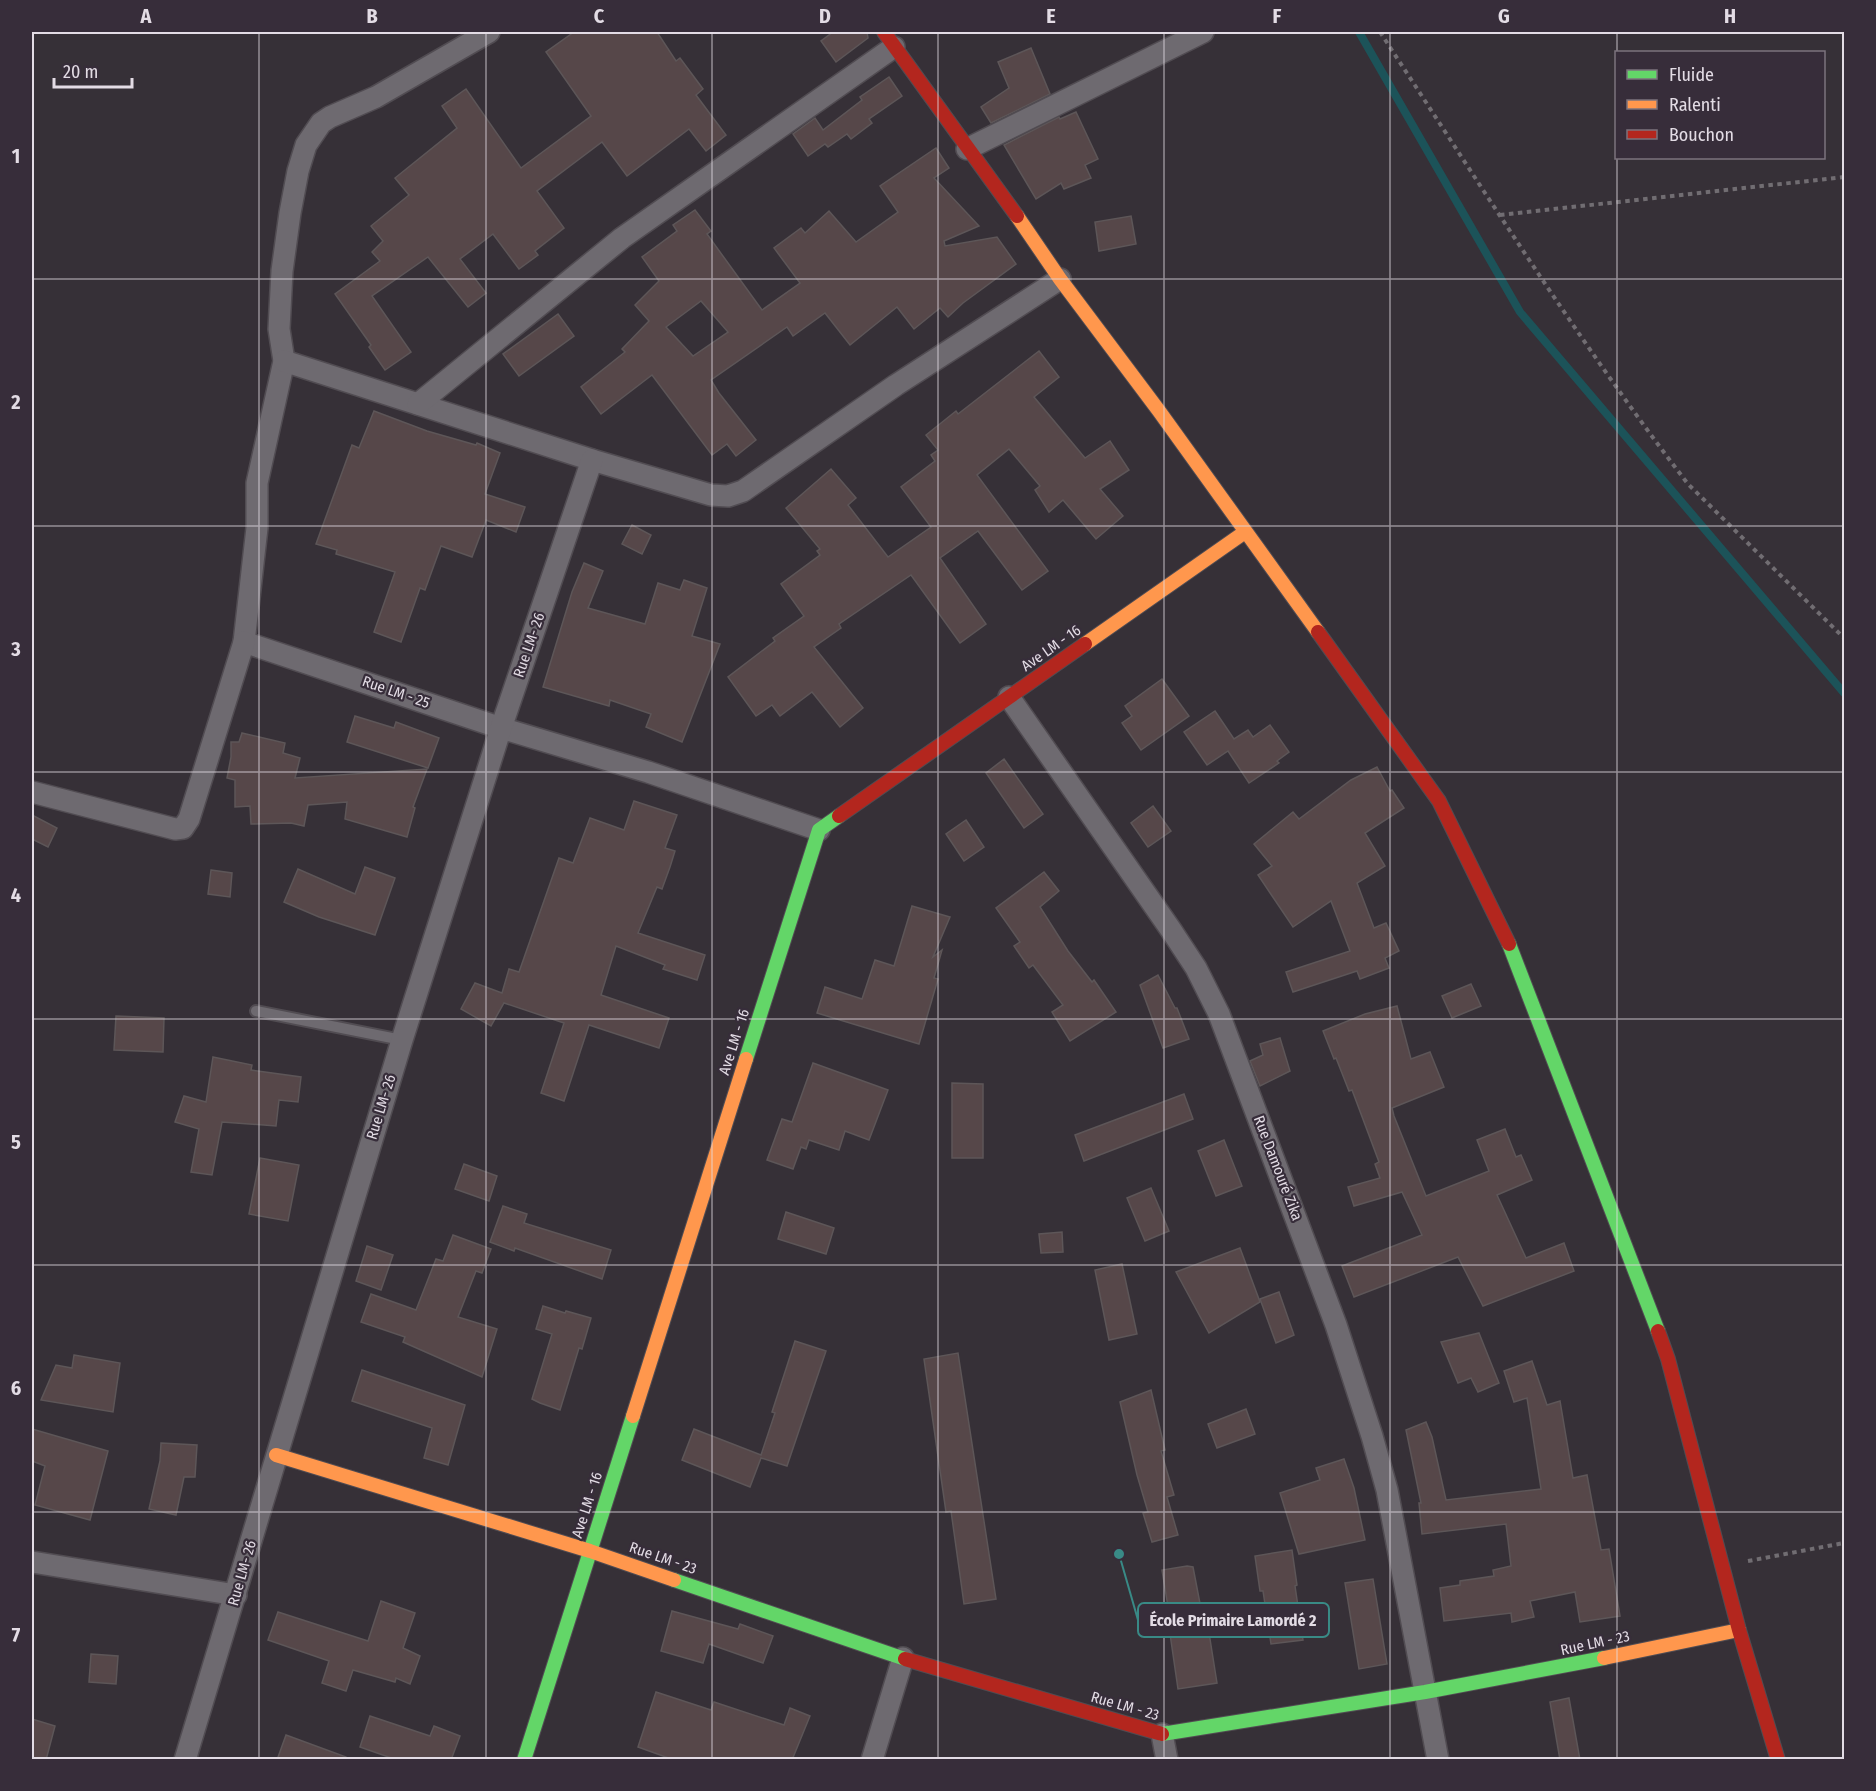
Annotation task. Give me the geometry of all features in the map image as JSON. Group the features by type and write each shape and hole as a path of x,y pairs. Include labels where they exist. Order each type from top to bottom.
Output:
{"street":[{"path":"32,792 175,829 183,828 189,819 244,642 257,528 257,483 284,361 279,329 282,271 298,171 306,145 321,123 330,117 376,97 489,32"},
{"path":"967,148 1203,32"},
{"path":"418,404 622,238 889,39 1060,279 1159,411 1439,801 1515,956 1668,1359 1739,1630 1778,1760"},
{"path":"284,361 592,460 711,495 728,496 743,490 896,385 1060,279"},
{"name":"Rue LM- 26","path":"185,1760 402,1040 501,728 592,460"},
{"name":"Ave LM - 16","path":"524,1760 819,830 1245,532"},
{"name":"Rue LM - 25","path":"244,642 501,728 648,772 819,830"},
{"name":"Rue Damouré Zika","path":"1009,697 1178,940 1219,1014 1329,1304 1369,1426 1387,1490 1438,1760"},
{"name":"Rue LM - 23","path":"276,1455 590,1551 903,1658 1162,1734 1425,1692 1739,1630"},
{"path":"32,1562 236,1595"},
{"path":"872,1760 903,1658"},
{"path":"1162,1734 1167,1760"}],"lane":[{"path":"256,1011 402,1040"}],"path":[{"path":"1380,32 1619,394 1688,484 1844,636"},
{"path":"1500,215 1845,177"},
{"path":"1722,1565 1845,1543"}],"building":[{"path":"574,32 657,32 676,61 680,58 703,89 696,95 726,135 706,151 689,129 627,176 602,142 537,191 564,228 535,251 538,255 519,269 493,234 460,259 486,293 468,307 428,257 372,296 411,352 385,370 369,347 371,345 335,294 380,261 372,252 383,241 371,226 409,195 395,178 457,128 442,106 466,89 521,168 591,116 546,52"},
{"path":"833,32 867,32 868,38 836,62 821,41"},
{"path":"1031,48 1050,94 991,123 981,107 1009,88 998,62"},
{"path":"889,77 902,96 869,119 872,123 851,139 847,134 828,147 825,144 808,156 793,134 815,118 823,130 862,100 860,97"},
{"path":"1076,112 1098,159 1085,165 1091,178 1064,189 1061,183 1036,199 1004,145 1059,117 1060,119"},
{"path":"936,148 949,168 934,178 979,226 944,241 945,246 997,237 1016,264 963,303 948,317 940,308 914,329 897,307 850,345 825,313 793,336 787,327 711,380 756,440 736,456 727,444 712,455 652,375 601,414 581,387 625,352 622,349 649,321 635,305 659,281 642,257 677,231 673,225 695,210 711,231 707,234 762,310 800,283 774,248 801,228 805,233 829,211 856,242 898,212 880,186","holes":["701,301 728,332 693,356 666,327"]},
{"path":"1131,216 1136,244 1099,251 1095,222"},
{"path":"558,314 574,336 519,376 503,354"},
{"path":"1039,351 1059,377 1034,397 1085,458 1110,441 1129,470 1100,489 1123,516 1096,539 1063,500 1049,512 1035,490 1040,486 1009,449 977,475 1048,571 1022,590 978,531 940,558 986,624 960,643 911,575 839,624 841,628 814,647 863,708 840,727 812,692 780,716 772,705 756,716 728,677 775,641 773,638 804,616 781,584 820,555 817,551 820,549 786,508 831,469 856,498 848,505 888,557 931,527 901,487 935,461 931,455 938,450 926,435 956,411 958,414"},
{"path":"374,411 427,431 476,445 477,443 500,453 485,494 525,507 516,532 486,520 472,557 441,546 425,590 420,588 401,642 374,632 395,572 336,554 337,550 316,544 352,445 359,448"},
{"path":"632,525 651,535 642,554 622,544"},
{"path":"584,563 603,571 588,608 645,624 658,583 680,590 684,580 707,588 692,636 720,644 682,742 646,727 651,714 610,700 609,706 543,687 572,592"},
{"path":"1162,679 1189,716 1141,750 1122,723 1132,716 1125,706"},
{"path":"1215,711 1234,739 1248,730 1253,737 1270,725 1289,752 1277,761 1279,763 1249,783 1228,751 1207,765 1184,732"},
{"path":"355,716 394,728 396,722 439,738 428,768 347,742"},
{"path":"242,733 285,743 283,753 300,758 295,778 427,769 413,807 415,808 407,837 345,819 347,802 308,805 304,826 291,823 251,824 250,806 235,807 235,780 227,778 231,742 239,742"},
{"path":"1004,759 1043,814 1024,828 986,773"},
{"path":"1377,767 1390,791 1392,790 1404,808 1365,833 1385,866 1357,883 1374,928 1386,923 1399,951 1385,958 1389,968 1360,979 1357,971 1293,992 1286,972 1350,951 1331,901 1293,927 1258,875 1272,866 1254,844 1293,812 1299,819 1351,780"},
{"path":"634,801 677,815 665,848 675,851 670,867 662,889 657,887 638,933 705,955 697,980 663,969 665,965 616,946 601,995 669,1018 659,1048 589,1025 564,1101 541,1093 564,1023 504,1003 491,1026 461,1009 475,983 502,993 509,969 519,972 559,858 573,863 590,818 624,830"},
{"path":"1153,806 1171,831 1148,847 1131,823"},
{"path":"32,815 57,828 48,847 32,839"},
{"path":"966,820 984,847 964,861 946,834"},
{"path":"365,867 395,878 375,935 319,917 284,902 298,869 355,894"},
{"path":"211,870 232,873 230,897 208,894"},
{"path":"1044,872 1059,891 1040,907 1068,951 1092,982 1094,980 1116,1012 1070,1041 1052,1012 1063,1005 1033,965 1029,968 1014,946 1020,942 996,908"},
{"path":"912,906 950,917 933,957 942,950 934,978 938,979 919,1044 817,1013 825,987 862,999 875,960 894,966"},
{"path":"1158,975 1177,1008 1189,1039 1163,1048 1140,985"},
{"path":"1471,984 1481,1006 1452,1018 1442,996"},
{"path":"1397,1006 1411,1059 1430,1052 1444,1087 1392,1108 1426,1196 1489,1171 1477,1140 1505,1129 1516,1157 1521,1155 1532,1180 1497,1195 1526,1258 1564,1243 1574,1271 1483,1306 1458,1257 1354,1297 1342,1266 1422,1235 1402,1192 1354,1206 1348,1187 1380,1178 1375,1164 1379,1162 1352,1090 1349,1091 1323,1031 1365,1014"},
{"path":"116,1016 164,1018 163,1052 114,1050"},
{"path":"1280,1038 1290,1071 1260,1086 1250,1061 1263,1055 1260,1044"},
{"path":"213,1057 252,1065 251,1070 301,1077 298,1102 279,1100 276,1126 222,1122 212,1175 191,1172 199,1129 175,1122 184,1096 206,1102"},
{"path":"813,1063 888,1090 869,1140 845,1131 839,1150 809,1140 806,1149 801,1147 793,1169 767,1160 782,1119 792,1122"},
{"path":"952,1083 983,1084 983,1158 952,1158"},
{"path":"1184,1094 1193,1119 1084,1161 1075,1135"},
{"path":"1224,1140 1242,1186 1216,1196 1198,1151"},
{"path":"260,1158 299,1165 288,1221 249,1214"},
{"path":"464,1164 497,1176 489,1201 455,1189"},
{"path":"1151,1188 1169,1231 1145,1241 1127,1198"},
{"path":"503,1206 527,1214 524,1223 611,1250 602,1279 515,1248 514,1251 490,1242"},
{"path":"786,1212 834,1228 826,1254 778,1239"},
{"path":"1062,1232 1063,1252 1041,1253 1039,1234"},
{"path":"453,1235 491,1249 482,1273 476,1271 458,1317 497,1329 482,1377 403,1342 405,1337 361,1322 371,1294 416,1310 436,1259 443,1261"},
{"path":"367,1246 393,1255 381,1290 356,1281"},
{"path":"1240,1248 1260,1302 1209,1333 1176,1272"},
{"path":"1122,1264 1137,1334 1109,1340 1095,1270"},
{"path":"1279,1292 1294,1335 1276,1343 1260,1299"},
{"path":"543,1306 591,1318 560,1410 532,1399 552,1334 536,1329"},
{"path":"1479,1333 1499,1383 1478,1392 1471,1378 1458,1383 1441,1342"},
{"path":"795,1341 826,1351 787,1466 761,1458 750,1487 682,1460 694,1429 761,1455"},
{"path":"958,1353 996,1599 964,1604 951,1511 946,1512 924,1359"},
{"path":"74,1355 120,1363 113,1412 41,1400 56,1365 72,1368"},
{"path":"1532,1361 1547,1405 1560,1401 1573,1478 1587,1475 1601,1550 1609,1549 1620,1616 1580,1622 1575,1592 1530,1601 1534,1617 1512,1622 1511,1613 1444,1621 1440,1588 1460,1585 1460,1581 1494,1576 1493,1570 1511,1566 1506,1524 1422,1534 1419,1503 1421,1503 1406,1430 1426,1422 1432,1437 1446,1500 1541,1489 1527,1398 1514,1402 1504,1371"},
{"path":"362,1370 465,1405 448,1465 424,1458 432,1428 352,1401"},
{"path":"1151,1390 1165,1450 1161,1451 1174,1495 1167,1497 1178,1535 1152,1542 1143,1513 1148,1512 1120,1402"},
{"path":"1246,1409 1255,1434 1217,1448 1208,1424"},
{"path":"32,1429 108,1451 90,1520 35,1505 45,1466 32,1461"},
{"path":"161,1443 197,1445 195,1477 184,1477 176,1515 149,1509 160,1461"},
{"path":"1344,1459 1354,1488 1365,1540 1299,1554 1280,1493 1320,1480 1316,1468"},
{"path":"1292,1550 1303,1640 1271,1644 1255,1556"},
{"path":"1193,1567 1202,1614 1206,1614 1217,1683 1178,1689 1162,1570"},
{"path":"1373,1579 1387,1664 1359,1669 1345,1583"},
{"path":"381,1601 415,1613 403,1648 420,1656 410,1684 396,1678 395,1682 353,1670 346,1691 322,1683 329,1661 268,1640 278,1612 368,1641"},
{"path":"672,1611 738,1629 740,1624 773,1636 763,1663 709,1644 703,1663 661,1651"},
{"path":"91,1654 118,1656 116,1684 89,1682"},
{"path":"656,1692 711,1710 714,1702 784,1725 790,1708 810,1716 792,1760 674,1760 638,1747"},
{"path":"1569,1698 1580,1760 1560,1760 1550,1702"},
{"path":"370,1716 430,1736 434,1726 460,1736 451,1760 397,1760 360,1747"},
{"path":"32,1719 55,1726 46,1760 32,1760"},
{"path":"286,1735 346,1757 346,1760 277,1760"}],"waterway":[{"path":"1359,32 1520,312 1844,693"}],"traffic: fast":[{"path":"746,1059 819,830 839,816"},
{"path":"1509,944 1658,1331"},
{"path":"524,1760 633,1416"},
{"path":"674,1580 905,1659"},
{"path":"1162,1734 1425,1692 1604,1658"}],"traffic: slow":[{"path":"1017,216 1060,279 1159,411 1318,632"},
{"path":"1085,644 1245,532"},
{"path":"633,1416 746,1059"},
{"path":"276,1455 590,1551 674,1580"},
{"path":"1604,1658 1739,1630"}],"traffic: jam":[{"path":"884,32 1017,216"},
{"path":"1318,632 1439,801 1509,944"},
{"path":"839,816 1085,644"},
{"path":"1658,1331 1668,1359 1739,1630 1778,1760"},
{"path":"905,1659 1162,1734"}],"place":[{"name":"École Primaire Lamordé 2","path":"1119,1554"}]}
